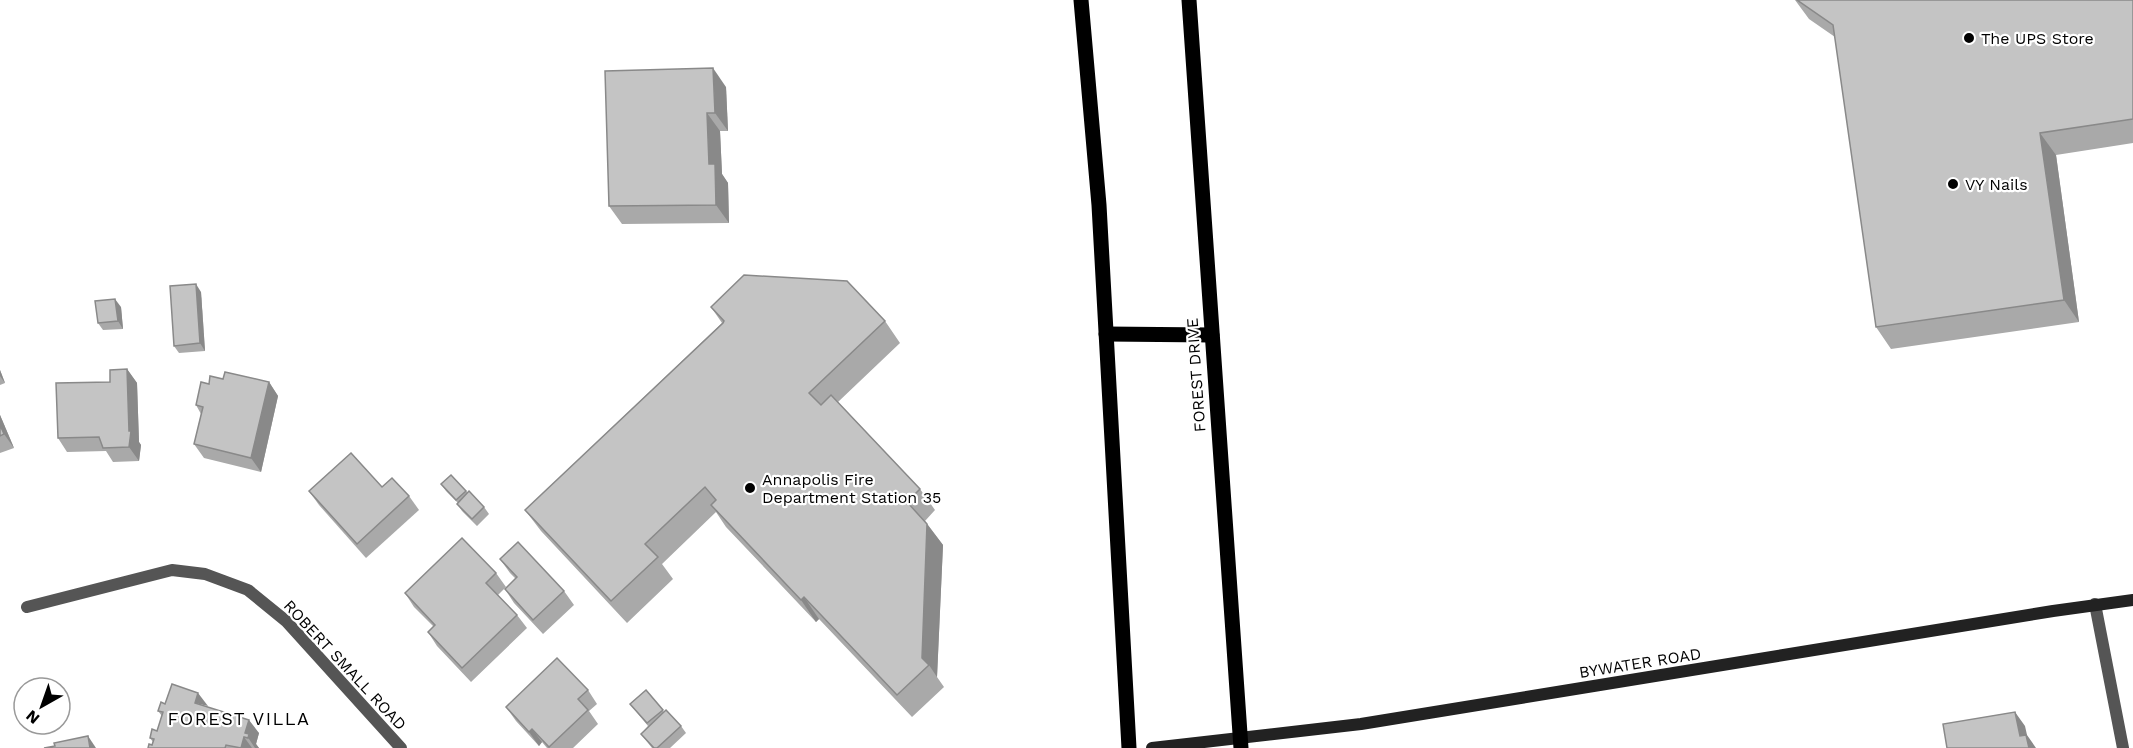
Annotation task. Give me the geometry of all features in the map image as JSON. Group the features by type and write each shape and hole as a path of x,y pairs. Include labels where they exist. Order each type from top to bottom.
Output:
{"main road":[{"path":"1081,0 1099,205 1129,748"},
{"name":"FOREST DRIVE","path":"1189,0 1240,744"},
{"path":"1106,334 1212,335"}],"street":[{"name":"ROBERT SMALL ROAD","path":"27,607 172,570 205,574 248,590 286,621 401,748"},
{"name":"BYWATER ROAD","path":"1152,748 1240,744 2095,604 2133,600"},
{"path":"2095,604 2123,748"}],"building":[{"path":"1797,0 2133,0 2133,119 2040,133 2064,300 1876,327 1833,25"},
{"path":"713,68 715,113 707,113 709,164 715,164 716,205 609,206 605,71"},
{"name":"Annapolis Fire Department Station 35","path":"744,275 847,281 885,321 809,393 821,405 831,395 920,489 907,502 927,524 922,658 929,665 897,695 804,597 801,600 711,505 716,500 705,487 645,544 658,557 611,601 525,510 723,323 724,321 711,307"},
{"path":"196,284 200,343 174,346 170,286"},
{"path":"115,299 118,321 98,323 95,301"},
{"path":"127,369 129,431 131,431 129,447 103,448 99,437 58,438 56,383 110,382 110,370"},
{"path":"225,372 269,382 251,458 194,444 203,407 196,405 201,382 209,384 210,376 223,379"},
{"path":"351,453 382,487 392,478 409,496 357,544 309,491"},
{"path":"451,475 466,491 456,500 441,484"},
{"path":"469,491 484,507 472,519 457,504"},
{"path":"462,538 496,573 486,583 517,615 462,668 428,632 435,625 405,593"},
{"path":"518,542 564,591 533,620 505,589 517,577 500,559"},
{"path":"557,658 588,690 578,699 588,710 549,747 532,729 529,732 506,707"},
{"path":"172,684 198,693 195,703 249,720 245,733 249,734 248,738 244,737 241,748 226,745 225,748 148,748 154,739 150,738 152,729 157,731 163,712 158,711 161,702 165,704"},
{"path":"646,690 663,710 647,723 630,704"},
{"path":"666,710 681,726 657,748 654,748 641,734"},
{"path":"2015,712 2020,736 2026,735 2029,748 1947,748 1943,724"},
{"path":"88,736 90,748 44,748 55,746 54,743"}],"place":[{"name":"The UPS Store","path":"1969,38"},
{"name":"VY Nails","path":"1953,184"},
{"name":"Annapolis Fire Department Station 35","path":"750,488"}],"district":[{"name":"FOREST VILLA","path":"239,718"}]}
